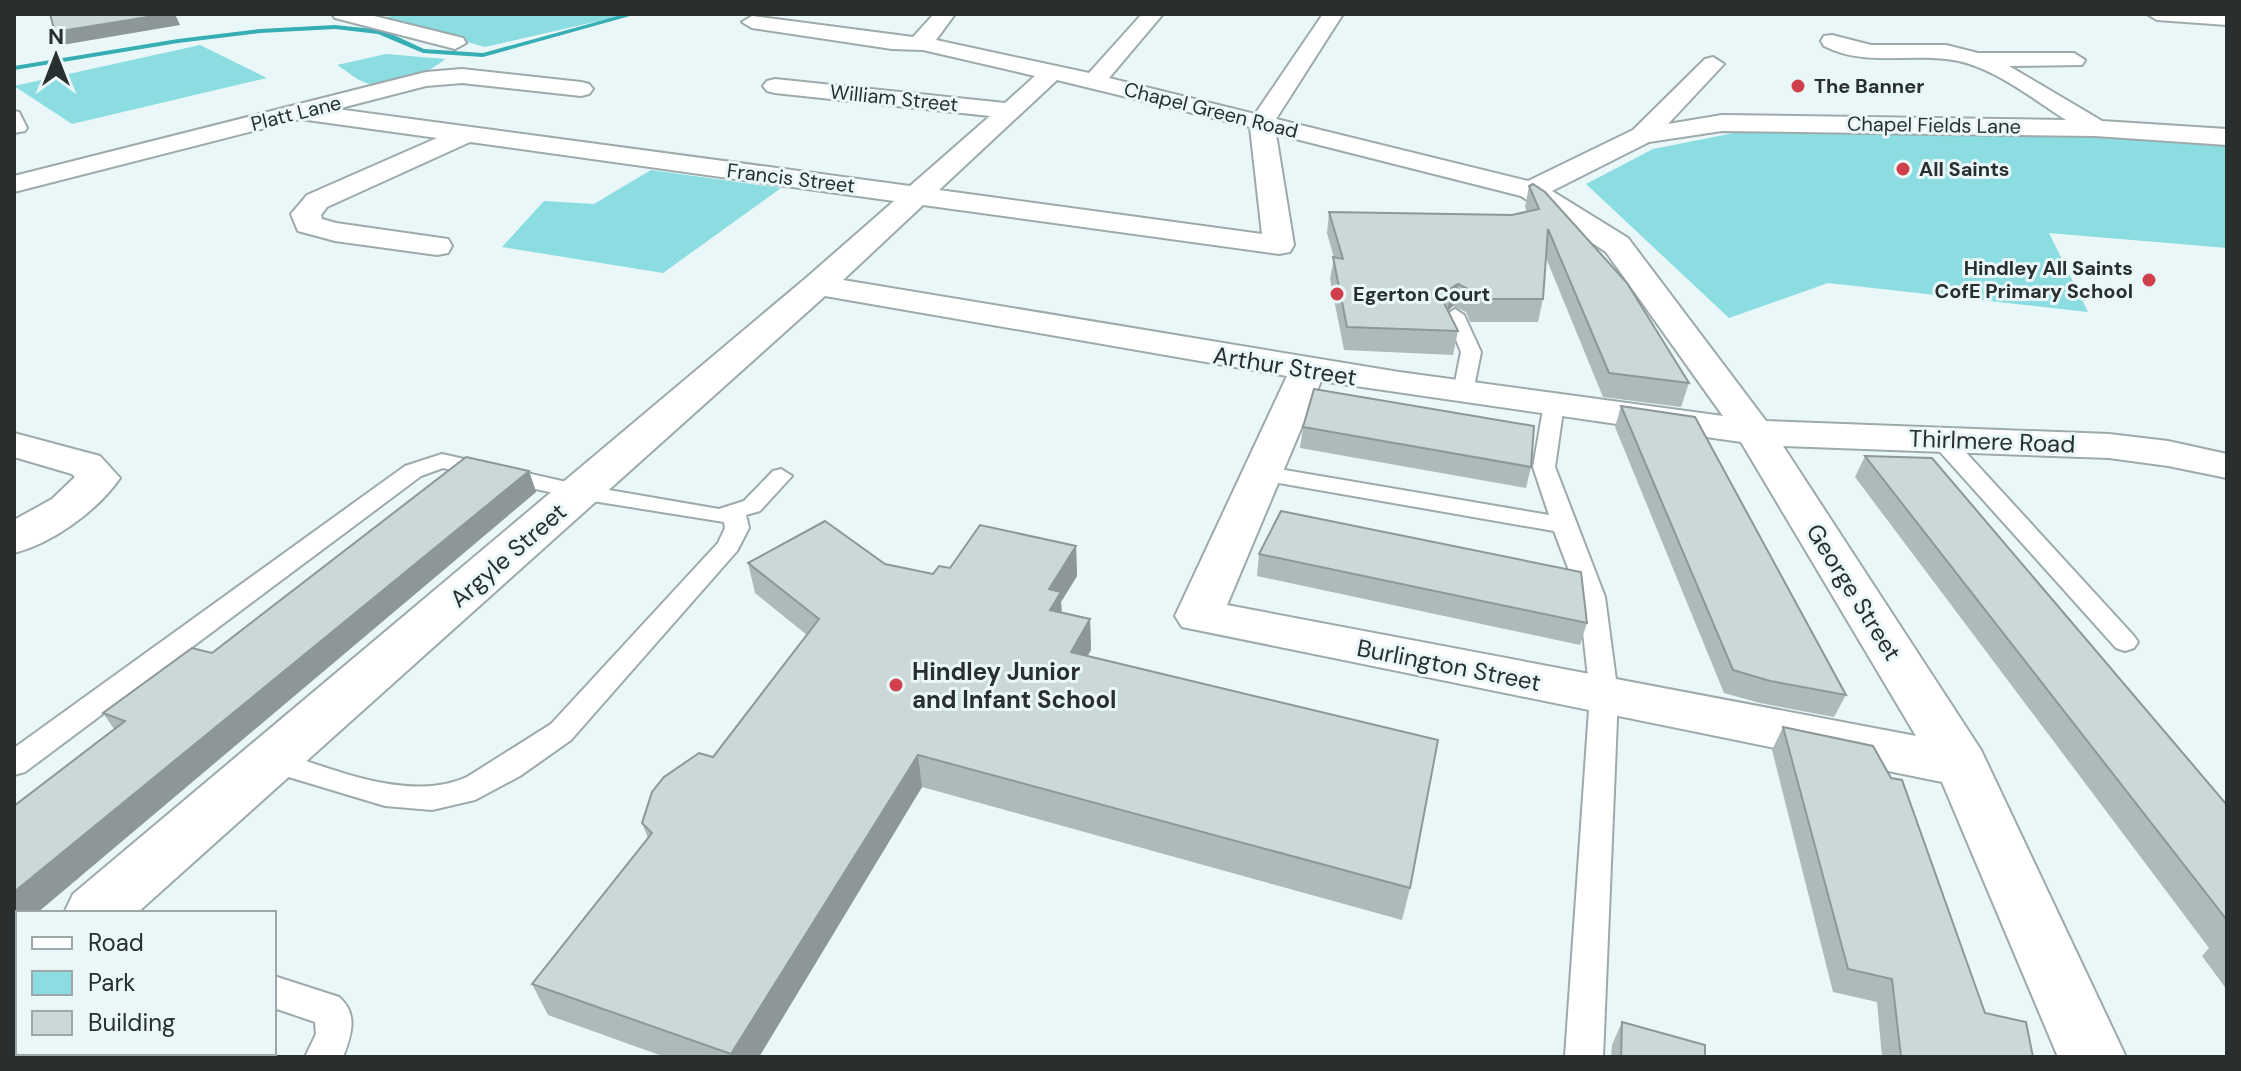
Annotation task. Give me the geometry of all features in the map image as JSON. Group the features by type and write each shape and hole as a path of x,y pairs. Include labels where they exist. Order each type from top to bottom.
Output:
{"street":[{"path":"342,14 455,43"},
{"path":"926,44 924,37 945,14"},
{"path":"1094,81 1153,14"},
{"path":"1262,122 1333,14"},
{"path":"2157,14 2227,19"},
{"name":"Chapel Green Road","path":"758,17 892,43 926,44 1094,81 1531,190"},
{"path":"1832,41 1844,51 1948,52 1979,59 2075,61"},
{"path":"1979,59 2095,128"},
{"path":"1531,190 1642,135 1713,64"},
{"name":"Argyle Street","path":"97,911 818,285 1052,73"},
{"name":"Platt Lane","path":"14,184 444,76 480,77 581,89"},
{"name":"William Street","path":"775,86 1012,111"},
{"name":"Francis Street","path":"303,112 1279,245 1262,122"},
{"name":"Chapel Fields Lane","path":"1642,135 1722,123 2095,128 2227,137"},
{"path":"437,246 335,232 309,225 306,214 317,201 465,135"},
{"path":"61,150 87,166"},
{"name":"George Street","path":"1531,190 1617,245 1754,431 1962,765 2092,1057"},
{"name":"Arthur Street","path":"818,285 1307,371 1754,431"},
{"name":"Burlington Street","path":"1307,371 1199,616 1962,765"},
{"name":"Thirlmere Road","path":"1754,431 2124,447 2227,466"},
{"path":"14,445 86,465 99,478 67,508 14,539"}],"lane":[{"path":"14,115 20,128 14,129"},
{"path":"1455,315 1471,352 1463,392"},
{"path":"1554,404 1544,467 1592,597 1604,695 1584,1057"},
{"path":"1941,439 2125,642"},
{"path":"14,764 420,467 442,461 580,492 720,516 752,506 781,476"},
{"path":"1261,473 1564,525"},
{"path":"272,761 411,797 457,795 537,752 561,732 728,546 737,528 734,513"},
{"path":"276,993 326,1009 333,1015 334,1034 324,1057"}],"green space":[{"path":"405,14 625,15 485,47 380,18"},
{"path":"200,45 267,78 72,124 14,86"},
{"path":"386,54 445,59 430,70 410,78 380,84 362,81 337,65"},
{"path":"1925,130 2119,133 2227,144 2227,248 2049,233 2088,312 1828,283 1729,318 1586,184 1653,149 1744,131 1869,133"},
{"path":"651,170 781,188 663,273 502,247 544,201 594,204"}],"building":[{"path":"50,14 166,14 55,32"},
{"path":"1533,184 1545,192 1627,283 1689,383 1609,373 1548,229 1543,299 1475,299 1470,290 1458,284 1447,291 1450,299 1442,299 1458,331 1347,327 1333,257 1343,259 1329,212 1512,215 1539,209 1529,186"},
{"path":"1314,389 1534,426 1531,467 1303,427"},
{"path":"1621,406 1695,417 1846,695 1770,681 1733,670"},
{"path":"1865,456 1932,458 2227,805 2227,920"},
{"path":"466,457 529,471 14,892 14,806 125,721 103,713 192,648 212,653"},
{"path":"1281,511 1581,572 1587,623 1259,554"},
{"path":"825,521 885,564 933,574 939,566 950,568 980,525 1076,546 1049,589 1061,592 1050,610 1090,619 1071,652 1438,740 1410,888 918,755 731,1054 532,984 652,833 642,823 652,792 664,777 699,753 713,757 819,619 748,563"},
{"path":"1783,727 1873,746 1891,778 1902,780 1985,1013 2026,1022 2033,1057 1901,1057 1892,979 1848,969"},
{"path":"16,994 16,1055 59,1055 57,1057 14,1057"},
{"path":"1622,1022 1705,1045 1705,1057 1621,1057"}],"waterway":[{"path":"14,68 178,41 260,31 335,27 380,32 423,51 483,55 633,14"}],"place":[{"name":"The Banner","path":"1798,86"},
{"name":"All Saints","path":"1903,169"},
{"name":"Hindley All Saints CofE Primary School","path":"2149,280"},
{"name":"Egerton Court","path":"1337,294"},
{"name":"Hindley Junior and Infant School","path":"896,685"}]}
